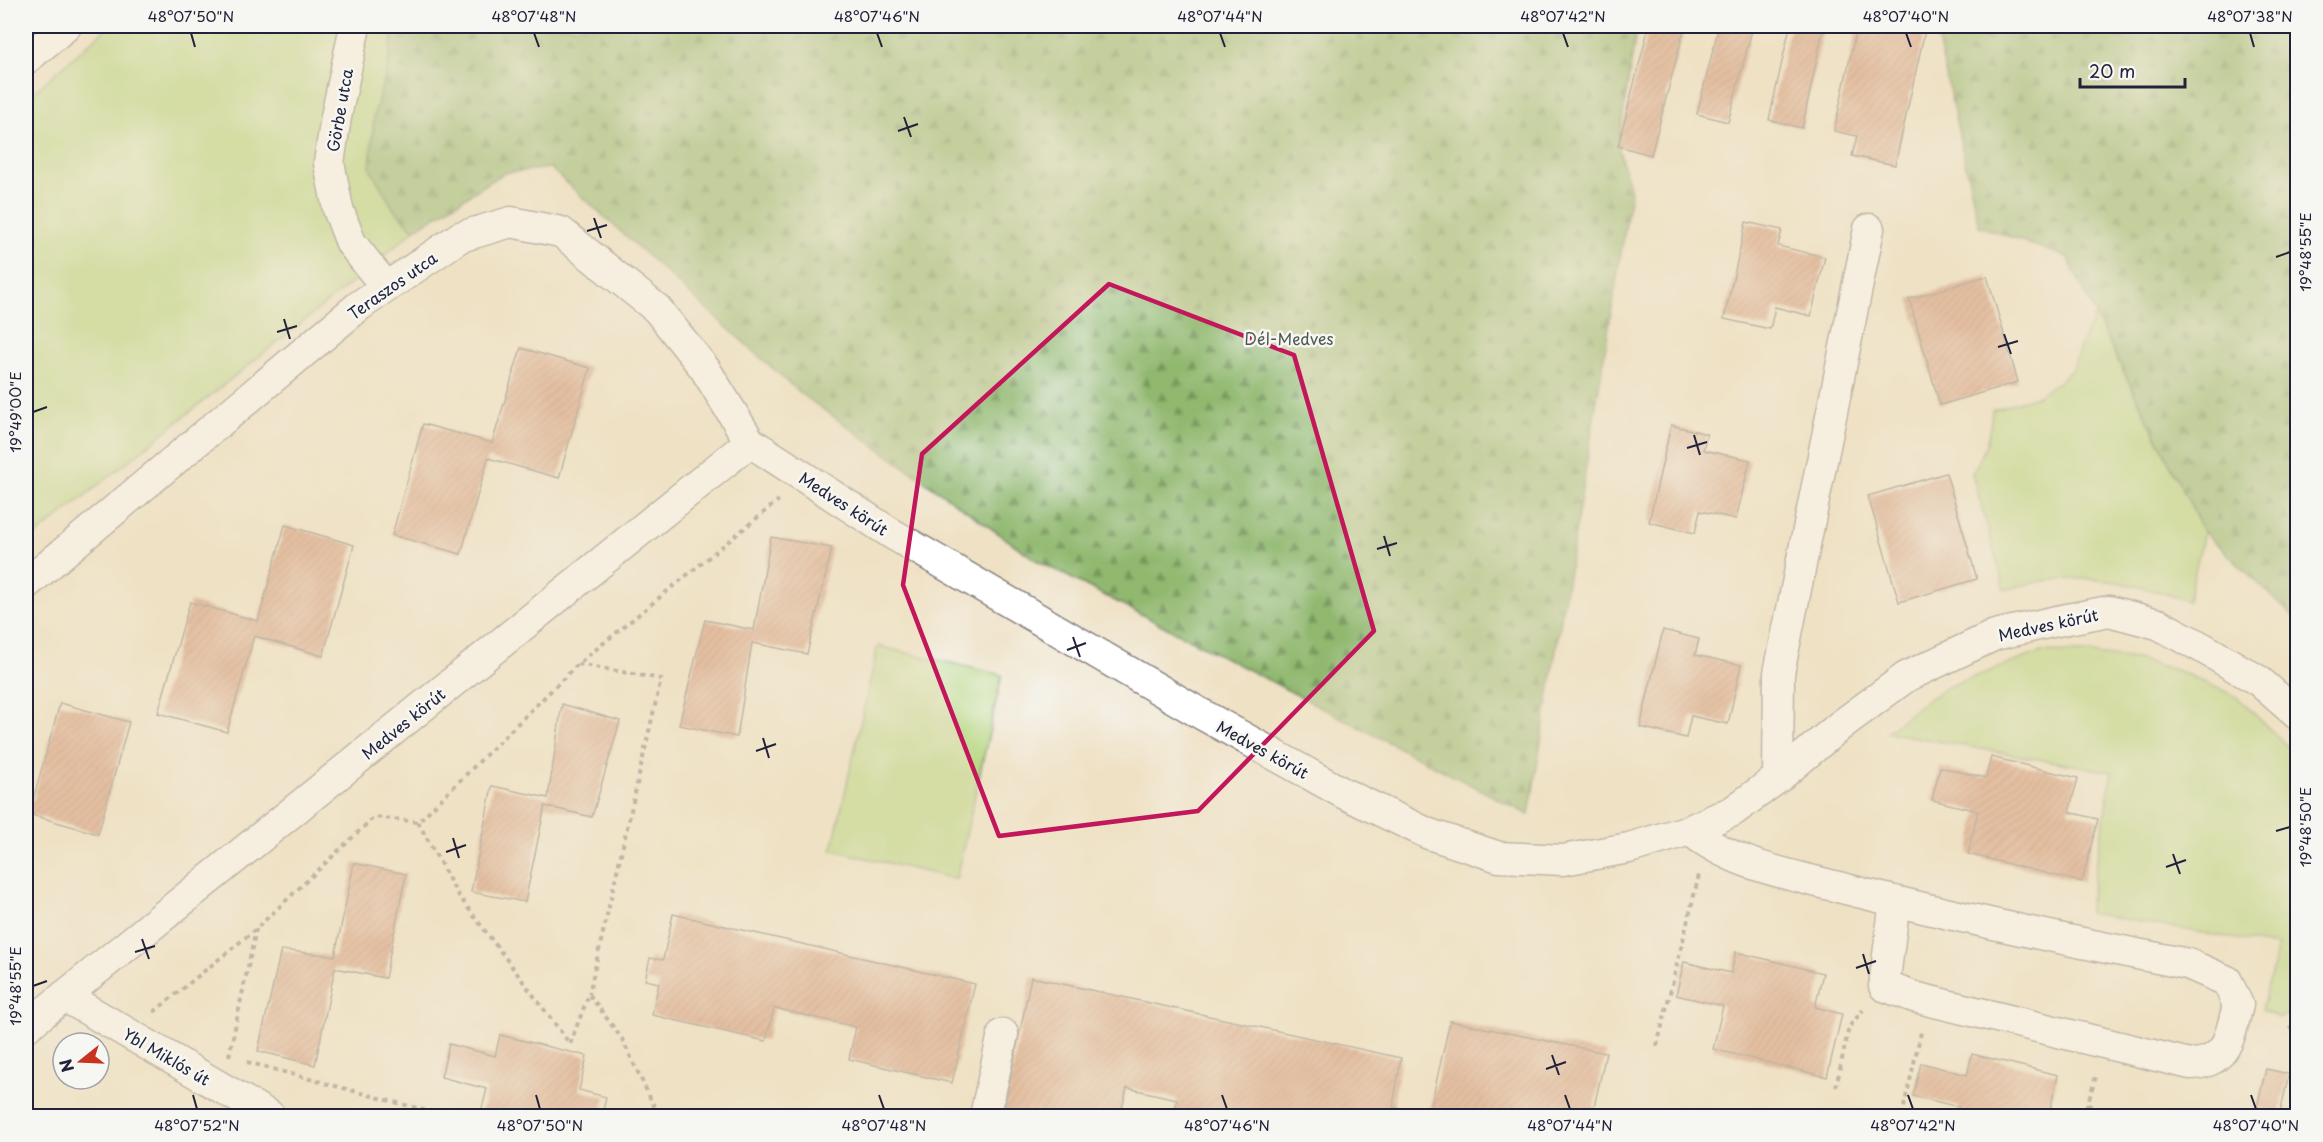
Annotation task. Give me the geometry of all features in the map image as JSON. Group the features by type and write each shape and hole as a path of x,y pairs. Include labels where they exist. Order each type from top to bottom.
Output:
{"street":[{"path":"26,59 66,26"},
{"name":"Görbe utca","path":"355,26 329,163 338,209 351,243 386,287"},
{"name":"Teraszos utca","path":"26,584 354,310 460,237 512,222 561,232 657,309 705,369 750,442"},
{"path":"1778,778 1779,673 1869,229"},
{"name":"Medves körút","path":"26,1027 750,442 889,532 1196,711 1343,793 1429,834 1499,856 1563,860 1698,837 1778,778 1841,725 1906,677 1995,635 2109,611 2158,624 2203,648 2259,681 2298,715"},
{"path":"1698,837 1760,866 1894,901 2188,964 2227,981 2238,1005 2230,1036 2220,1053 2206,1064 2190,1064 1929,1001 1884,986 1894,901"},
{"name":"Ybl Miklós út","path":"64,996 270,1116"},
{"path":"985,1116 1003,1034"}],"path":[{"path":"418,822 578,664 772,504 807,479"},
{"path":"418,822 456,892 570,1044 589,994 661,680 578,664"},
{"path":"128,1034 256,929 374,817 418,822"},
{"path":"1657,1046 1698,837"},
{"path":"219,1087 229,1057 256,929"},
{"path":"1836,1087 1849,1028 1884,986"},
{"path":"589,994 622,1039 654,1106 670,1116"},
{"path":"1902,1116 1929,1001"},
{"path":"2289,1029 2298,1025"},
{"path":"2084,1116 2106,1044"},
{"path":"241,1060 446,1116"},
{"path":"2088,1103 2098,1116"}],"highlighted area":[{"path":"1109,284 1294,355 1374,631 1198,811 999,836 903,585 922,454"}],"green space":[{"path":"109,26 394,26 388,64 393,208 414,230 370,268 26,543 26,99"},
{"name":"Dél-Medves","path":"394,26 1637,26 1618,146 1631,192 1529,815 1036,560 800,393 550,168 504,173 414,230 393,208 370,168 374,116 388,64"},
{"path":"1935,26 2297,26 2297,620 2204,532 2067,257 1979,226"},
{"path":"2095,315 2204,532 2188,601 2142,587 2098,580 2053,580 2005,590 1972,473 1987,443 1992,410 2037,396 2058,382 2073,368"},
{"path":"878,646 1002,675 956,879 832,850"},
{"path":"2041,652 2086,653 2136,659 2179,671 2237,697 2297,756 2297,1011 2279,1018 2262,1009 2278,946 2088,913 2112,772 1887,732 1920,705 1947,687"}],"building":[{"path":"1649,26 1685,26 1651,155 1618,146"},
{"path":"1719,26 1753,26 1728,122 1697,114"},
{"path":"1790,26 1824,26 1802,128 1769,120"},
{"path":"1857,26 1926,26 1895,165 1852,156 1857,136 1834,131"},
{"path":"1746,222 1782,230 1778,246 1825,257 1811,316 1775,307 1770,329 1724,319"},
{"path":"1987,276 2018,382 1940,405 1909,299"},
{"path":"521,348 590,368 559,478 488,458 461,554 392,535 423,424 492,443"},
{"path":"1671,425 1707,434 1703,450 1750,460 1736,519 1700,511 1695,533 1649,522"},
{"path":"1946,473 1977,579 1899,602 1868,496"},
{"path":"285,525 354,545 323,656 254,636 227,732 158,713 190,602 258,621"},
{"path":"771,537 832,548 807,654 752,643 737,737 679,725 705,620 754,630"},
{"path":"1663,630 1699,639 1695,655 1741,665 1728,724 1691,716 1686,738 1640,727"},
{"path":"60,703 129,722 98,834 29,814 26,823 26,798 33,800"},
{"path":"562,704 620,721 592,817 545,806 525,902 471,892 492,786 548,798"},
{"path":"1991,757 2078,778 2069,812 2098,819 2082,882 1968,854 1978,811 1932,800 1940,767 1986,778"},
{"path":"354,863 406,874 385,978 335,968 315,1065 258,1051 281,950 335,956"},
{"path":"673,914 975,984 952,1083 849,1059 856,1027 774,1008 766,1041 652,1015 659,983 645,980 650,958 663,960"},
{"path":"1736,952 1823,973 1815,1007 1842,1014 1827,1077 1713,1049 1723,1006 1676,995 1684,962 1731,973"},
{"path":"1031,977 1401,1058 1393,1107 1429,1114 1450,1021 1606,1053 1592,1116 1174,1116 1177,1099 1127,1088 1120,1116 1003,1116"},
{"path":"500,1035 587,1056 579,1090 606,1097 602,1116 480,1116 487,1089 441,1077 449,1044 495,1056"},
{"path":"1972,1054 2058,1075 2050,1109 2078,1116 1957,1116 1959,1107 1913,1096 1921,1063 1967,1075"},
{"path":"2266,1069 2289,1074 2280,1113 2257,1107"}]}
